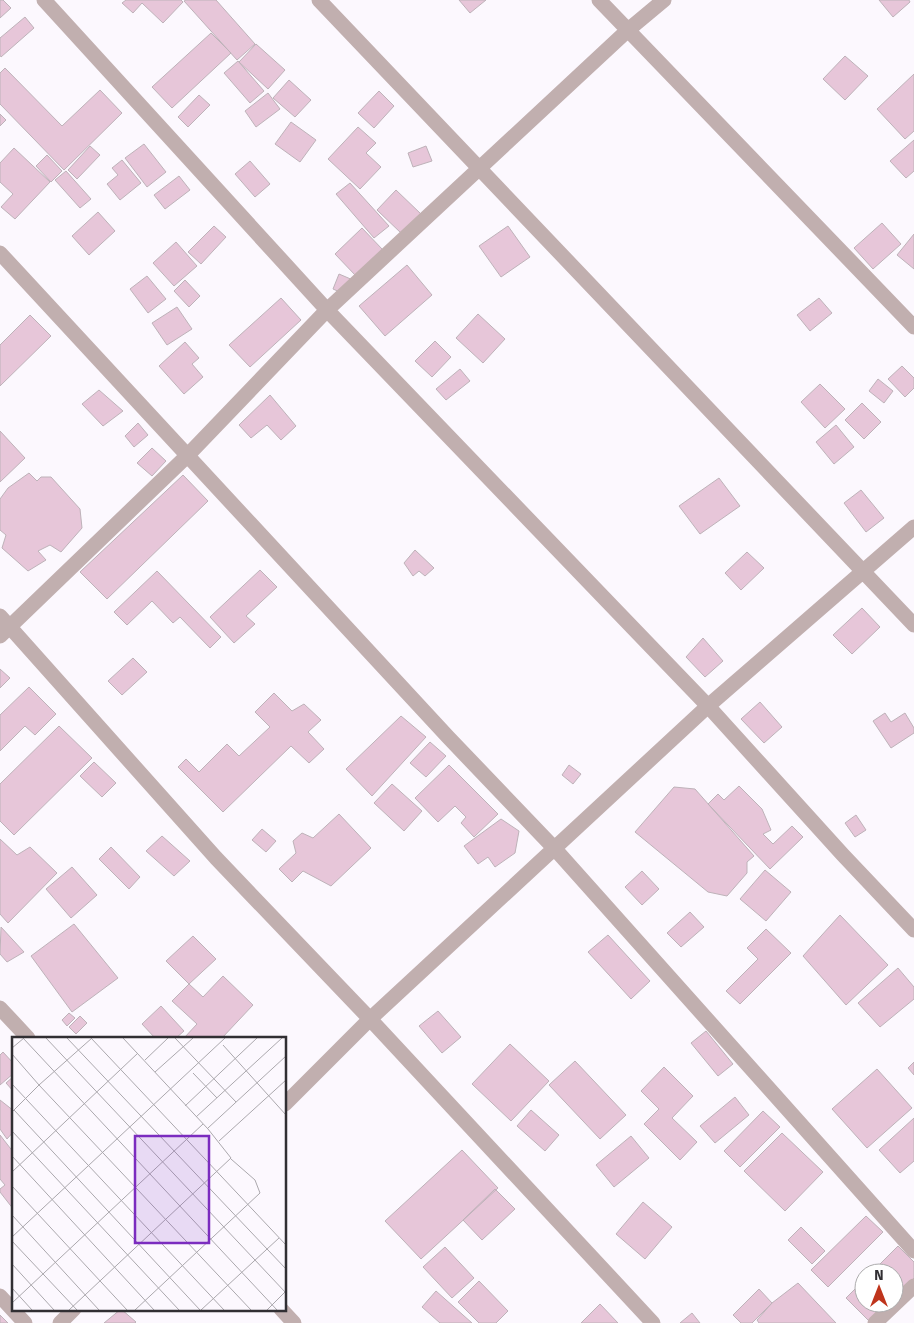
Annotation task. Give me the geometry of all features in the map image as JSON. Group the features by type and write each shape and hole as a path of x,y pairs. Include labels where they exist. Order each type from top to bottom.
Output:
{"street":[{"path":"44,0 327,310 708,706 914,930"},
{"path":"319,0 864,570 914,625"},
{"path":"599,0 914,327"},
{"path":"6,632 187,456 327,310 628,30 664,0"},
{"path":"0,253 448,737 555,849 914,1251"},
{"path":"286,1103 370,1019 708,706 914,527"},
{"path":"0,616 6,632 653,1323"},
{"path":"0,1008 27,1037"},
{"path":"876,1323 914,1286"},
{"path":"0,1296 12,1309"},
{"path":"13,1310 25,1323"},
{"path":"60,1323 73,1310"},
{"path":"282,1310 294,1323"}],"building":[{"path":"0,0 3,0 11,8 0,18"},
{"path":"126,0 181,0 183,2 163,23 142,3 133,13 122,3"},
{"path":"216,0 255,44 237,60 184,1"},
{"path":"459,0 486,0 470,13"},
{"path":"879,0 909,0 910,2 893,17"},
{"path":"25,17 34,28 1,57 0,38"},
{"path":"211,33 231,53 172,108 152,87"},
{"path":"256,44 285,70 268,89 239,62"},
{"path":"845,56 868,76 845,100 823,79"},
{"path":"238,61 264,91 250,103 224,73"},
{"path":"5,68 62,126 100,90 122,113 64,170 0,104 0,73"},
{"path":"914,74 914,131 905,139 877,109"},
{"path":"289,80 311,100 295,117 273,98"},
{"path":"379,91 394,106 374,128 358,113"},
{"path":"268,93 280,109 256,127 245,111"},
{"path":"199,95 210,105 188,127 178,117"},
{"path":"0,114 6,120 0,126"},
{"path":"291,122 316,140 300,162 275,144"},
{"path":"358,127 376,143 366,153 381,167 360,189 328,159"},
{"path":"914,140 914,171 906,178 890,161"},
{"path":"144,144 166,172 147,187 125,158"},
{"path":"90,146 100,155 77,179 68,170"},
{"path":"426,146 432,161 413,167 408,153"},
{"path":"14,148 50,182 15,219 1,207 13,194 0,182 0,163"},
{"path":"47,155 62,171 51,182 36,166"},
{"path":"122,160 141,183 120,200 107,184 118,175 112,168"},
{"path":"250,161 270,184 255,197 235,174"},
{"path":"66,171 91,199 80,208 55,180"},
{"path":"179,176 190,190 165,209 154,195"},
{"path":"350,183 389,226 374,238 336,194"},
{"path":"396,190 421,214 402,234 377,210"},
{"path":"98,212 115,231 89,255 72,236"},
{"path":"882,223 901,244 873,269 854,248"},
{"path":"214,226 226,237 201,264 188,252"},
{"path":"508,226 530,257 501,277 479,246"},
{"path":"362,228 383,250 356,276 335,254"},
{"path":"914,234 914,269 897,255"},
{"path":"176,242 197,266 174,286 153,263"},
{"path":"407,265 432,295 385,336 359,306"},
{"path":"339,274 353,280 342,293 333,289"},
{"path":"147,276 166,299 148,313 130,289"},
{"path":"185,280 200,296 189,307 174,291"},
{"path":"281,298 301,320 250,367 229,345"},
{"path":"819,298 832,313 810,331 797,315"},
{"path":"177,307 192,329 167,345 152,323"},
{"path":"478,314 505,339 483,363 456,338"},
{"path":"30,315 51,336 0,386 0,345"},
{"path":"435,341 451,357 432,377 415,361"},
{"path":"185,342 199,358 192,364 203,377 184,394 159,366"},
{"path":"902,366 914,378 914,388 905,397 888,379"},
{"path":"460,369 470,381 446,400 436,389"},
{"path":"878,379 893,391 884,403 869,391"},
{"path":"820,384 845,409 825,428 801,402"},
{"path":"99,390 123,411 103,426 82,404"},
{"path":"270,395 296,426 281,440 267,425 251,438 239,425"},
{"path":"862,403 881,422 864,439 845,420"},
{"path":"138,423 148,435 134,447 125,436"},
{"path":"836,425 854,447 834,464 816,442"},
{"path":"0,431 25,458 0,482"},
{"path":"152,448 166,461 152,476 137,463"},
{"path":"29,473 37,481 41,477 51,477 80,509 82,528 61,552 50,545 38,551 46,560 28,571 2,548 6,535 0,530 0,499 8,488"},
{"path":"183,475 208,501 107,599 80,572"},
{"path":"719,478 740,506 700,534 679,506"},
{"path":"861,490 884,518 866,532 844,503"},
{"path":"415,550 434,568 425,576 419,571 413,576 404,563"},
{"path":"747,552 764,568 741,590 725,573"},
{"path":"260,570 277,587 246,616 255,624 234,643 210,617"},
{"path":"157,571 221,637 210,648 180,617 173,623 152,601 127,625 114,612"},
{"path":"862,608 880,627 852,654 833,635"},
{"path":"703,638 723,661 705,677 686,657"},
{"path":"133,658 147,672 122,695 108,681"},
{"path":"0,669 10,678 0,688"},
{"path":"29,687 56,714 35,735 25,726 0,751 0,715"},
{"path":"274,693 292,711 304,704 321,720 308,732 324,749 309,763 291,746 223,812 178,767 186,759 199,772 227,744 239,756 270,727 255,712"},
{"path":"760,702 782,727 764,743 741,719"},
{"path":"885,713 891,722 905,713 914,728 914,733 891,748 873,721"},
{"path":"401,716 426,737 372,796 346,769"},
{"path":"59,726 92,758 14,835 0,821 0,784"},
{"path":"430,742 446,756 426,777 410,763"},
{"path":"94,762 116,783 102,797 80,776"},
{"path":"449,765 498,814 474,837 461,823 466,817 455,806 438,822 415,798"},
{"path":"569,765 581,774 573,784 562,775"},
{"path":"392,784 422,811 404,831 374,803"},
{"path":"739,786 762,809 771,830 763,834 773,844 792,826 803,837 770,869 708,804 718,794 724,800"},
{"path":"674,787 695,789 754,856 747,862 747,873 727,896 708,892 635,832"},
{"path":"339,814 371,848 331,886 303,871 292,882 279,869 296,853 293,841 302,833 313,838"},
{"path":"856,815 866,830 855,837 845,823"},
{"path":"501,819 519,831 515,853 495,867 488,857 478,864 464,846"},
{"path":"262,829 276,841 266,852 252,840"},
{"path":"162,836 190,861 174,876 146,851"},
{"path":"0,839 17,855 30,847 57,873 8,923 0,914"},
{"path":"111,847 140,877 129,889 99,859"},
{"path":"72,867 97,895 71,918 46,889"},
{"path":"765,870 791,892 766,921 740,899"},
{"path":"642,871 659,889 642,905 625,887"},
{"path":"690,912 704,927 681,947 667,933"},
{"path":"840,915 888,965 846,1005 803,956"},
{"path":"74,924 118,978 72,1012 31,956"},
{"path":"1,927 24,952 7,962 0,954"},
{"path":"766,929 791,953 740,1004 726,991 758,959 747,948"},
{"path":"608,935 650,981 631,999 588,952"},
{"path":"193,936 216,959 189,984 166,961"},
{"path":"898,968 914,987 914,999 880,1027 858,1003"},
{"path":"223,976 253,1005 223,1037 185,1037 197,1024 172,1001 189,984 203,997"},
{"path":"161,1006 184,1031 177,1037 154,1037 142,1024"},
{"path":"438,1011 461,1037 442,1053 419,1026"},
{"path":"69,1013 75,1018 67,1026 62,1020"},
{"path":"80,1016 87,1023 76,1034 69,1027"},
{"path":"706,1031 733,1064 718,1076 691,1043"},
{"path":"510,1044 549,1081 511,1121 472,1084"},
{"path":"3,1052 12,1062 12,1075 0,1085 0,1055"},
{"path":"575,1061 626,1115 600,1139 549,1085"},
{"path":"914,1062 914,1075 908,1068"},
{"path":"664,1067 693,1096 672,1118 697,1142 680,1160 644,1124 659,1109 641,1091"},
{"path":"877,1069 912,1108 867,1148 832,1109"},
{"path":"12,1078 12,1090 6,1083"},
{"path":"735,1097 749,1115 715,1143 700,1126"},
{"path":"0,1100 12,1109 12,1133 7,1139 0,1129"},
{"path":"531,1110 559,1135 545,1151 517,1126"},
{"path":"763,1111 780,1127 740,1167 724,1151"},
{"path":"914,1118 914,1161 900,1173 879,1150"},
{"path":"782,1133 823,1172 785,1211 744,1171"},
{"path":"0,1135 12,1150 12,1207 0,1192 0,1189 5,1185 0,1179"},
{"path":"631,1136 649,1158 614,1187 596,1165"},
{"path":"462,1150 498,1188 421,1259 385,1221"},
{"path":"495,1189 515,1209 482,1240 463,1220"},
{"path":"643,1202 672,1227 645,1259 616,1234"},
{"path":"866,1216 883,1232 828,1287 811,1270"},
{"path":"801,1227 825,1251 812,1264 788,1240"},
{"path":"898,1246 914,1262 914,1278 904,1288 904,1263 881,1263"},
{"path":"445,1247 474,1278 452,1298 423,1267"},
{"path":"479,1281 508,1311 496,1323 479,1323 458,1302"},
{"path":"798,1283 836,1323 759,1323 757,1320 772,1303"},
{"path":"759,1289 772,1303 752,1323 741,1323 733,1315"},
{"path":"854,1290 854,1306 846,1298"},
{"path":"436,1291 472,1323 440,1323 422,1307"},
{"path":"600,1304 618,1323 581,1323"},
{"path":"120,1310 136,1322 135,1323 104,1323"},
{"path":"692,1313 700,1323 680,1323"},
{"path":"861,1313 879,1313 870,1322"},
{"path":"0,1315 8,1323 0,1323"}]}
